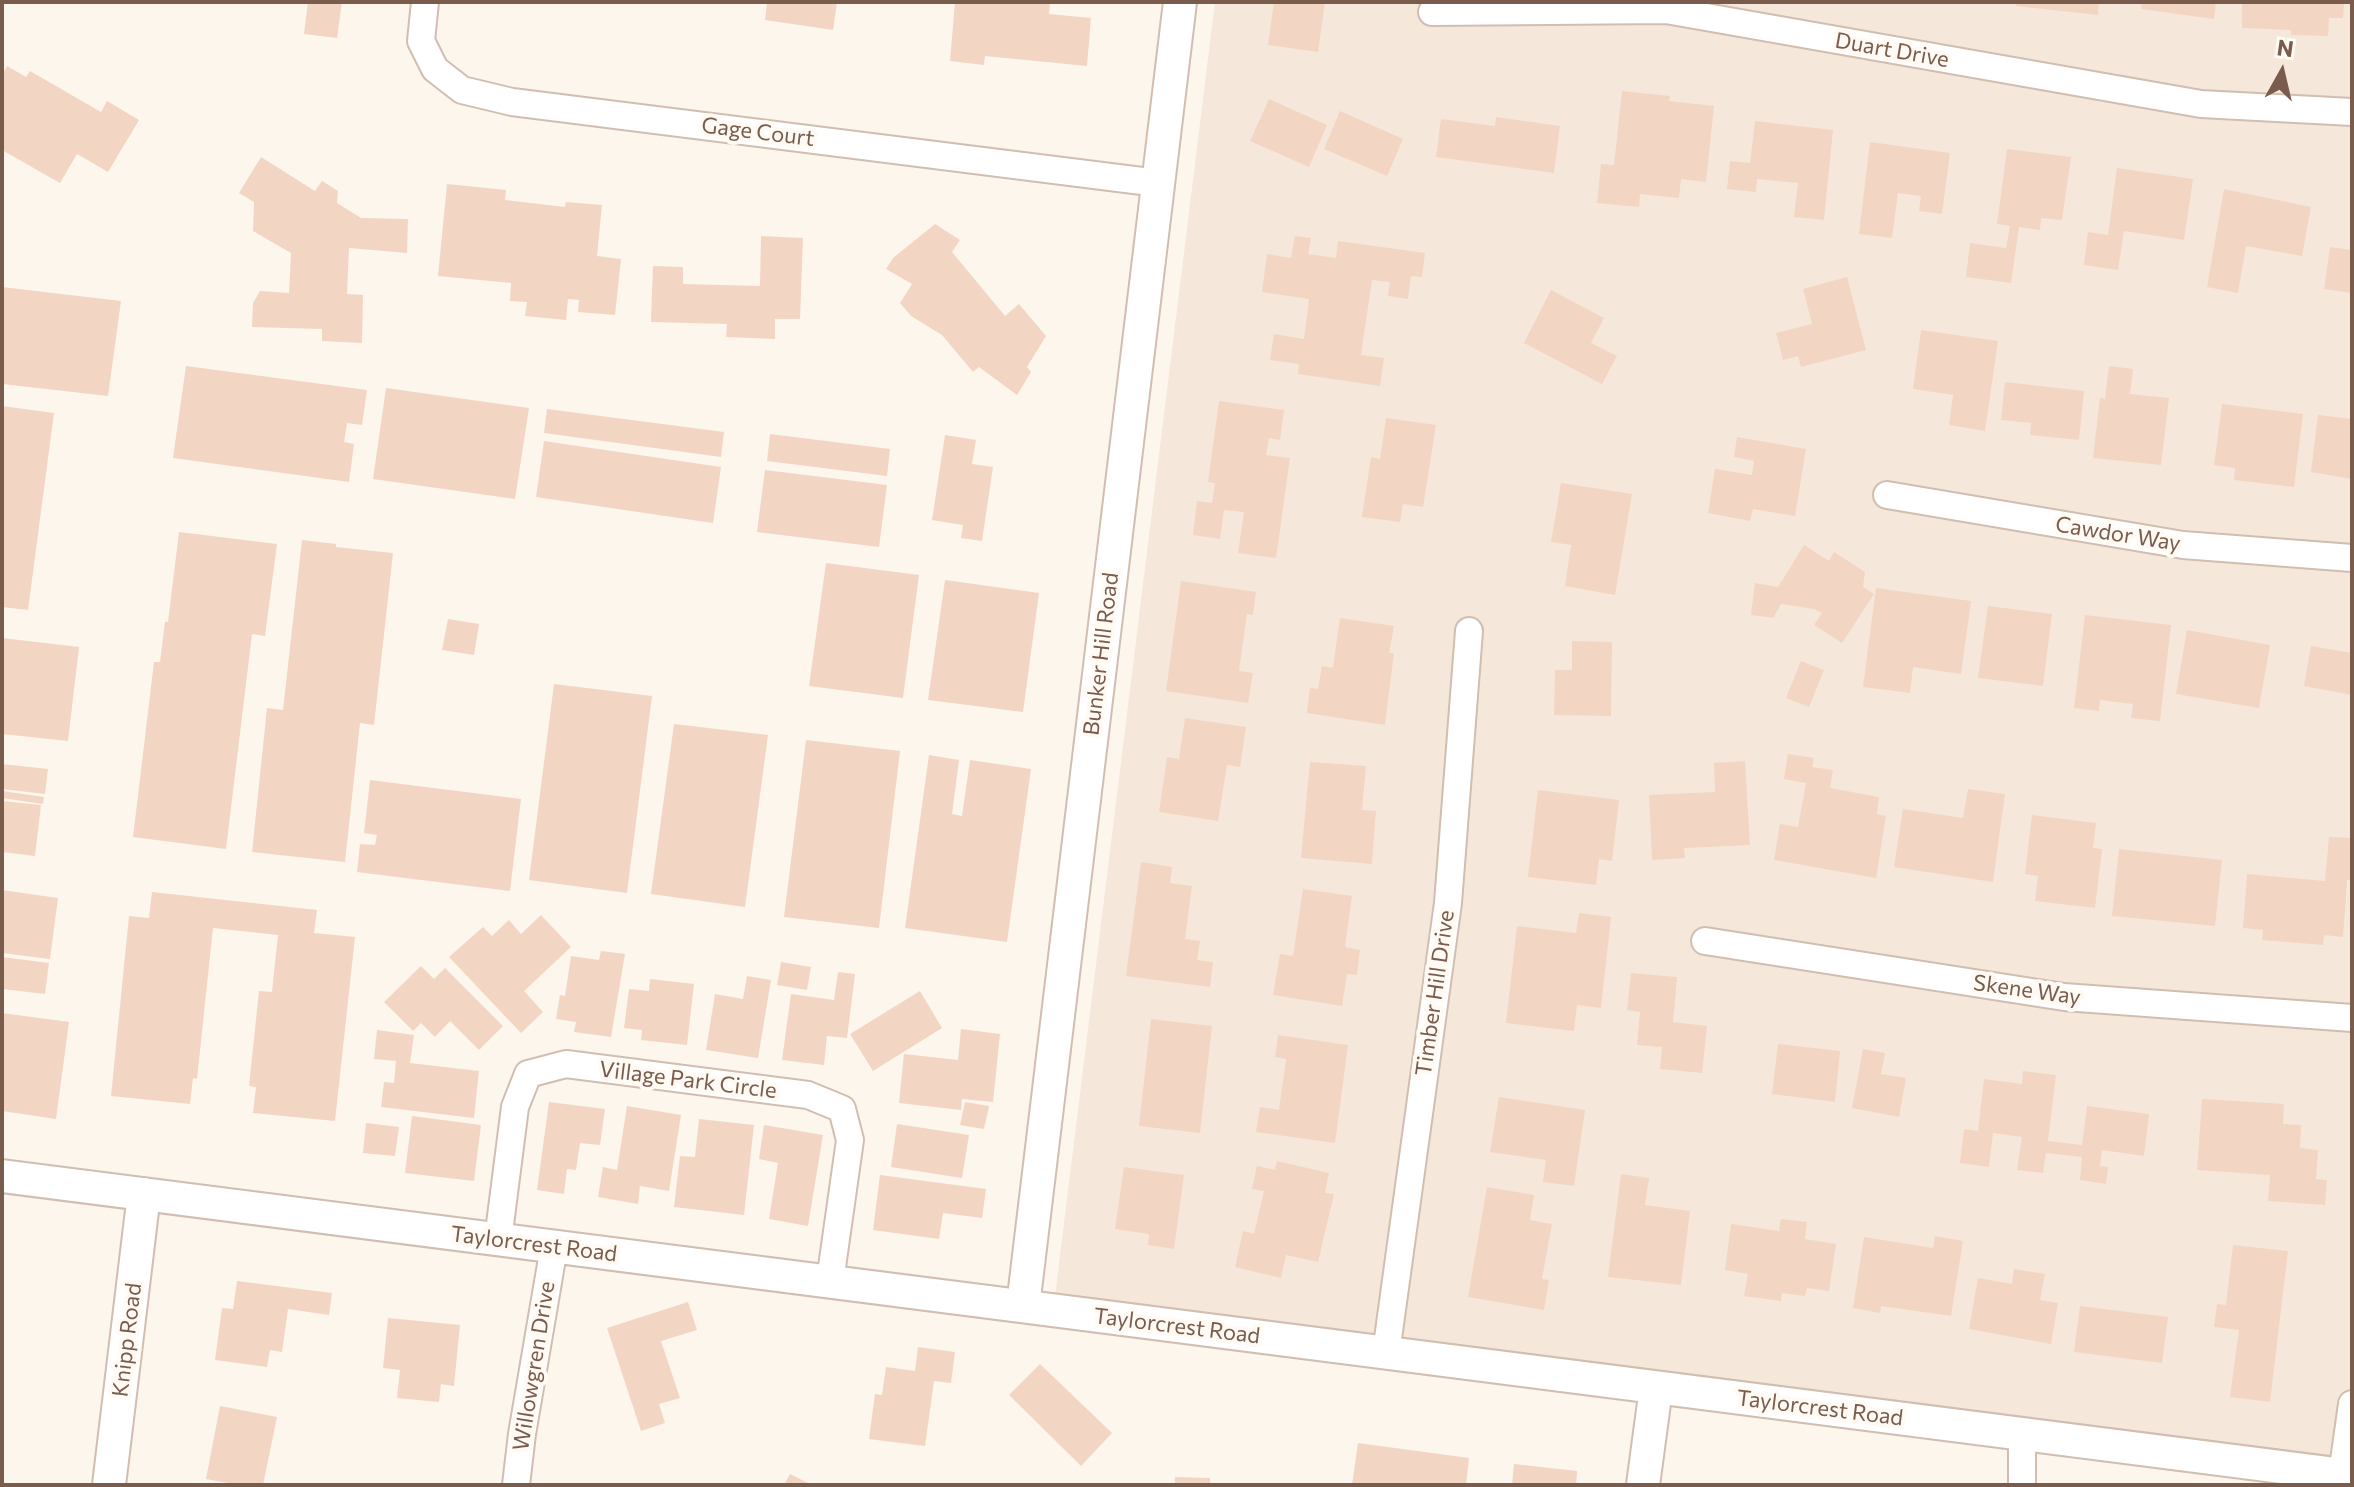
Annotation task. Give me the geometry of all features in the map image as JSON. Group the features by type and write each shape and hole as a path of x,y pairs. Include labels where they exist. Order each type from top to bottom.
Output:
{"street":[{"name":"Gage Court","path":"425,2 421,41 435,69 462,90 512,102 1158,183"},
{"name":"Bunker Hill Road","path":"1023,1306 1180,2"},
{"name":"Duart Drive","path":"1432,12 1666,10 2201,104 2352,112"},
{"name":"Cawdor Way","path":"1887,495 2183,545 2352,558"},
{"name":"Timber Hill Drive","path":"1386,1353 1448,903 1469,631"},
{"name":"Skene Way","path":"1705,941 2064,997 2352,1018"},
{"name":"Village Park Circle","path":"498,1240 515,1107 528,1074 566,1064 808,1095 842,1109 850,1140 830,1281"},
{"name":"Taylorcrest Road","path":"2,1176 2347,1476"},
{"name":"Knipp Road","path":"109,1485 144,1194"},
{"name":"Willowgren Drive","path":"516,1485 554,1247"},
{"path":"1643,1485 1656,1388"},
{"path":"2347,1476 2352,1404"},
{"path":"2022,1434 2022,1485"}],"shaded area":[{"path":"1215,2 2352,2 2352,1461 1055,1296"}],"building":[{"path":"308,2 342,2 337,38 304,34"},
{"path":"767,2 837,2 833,30 765,20"},
{"path":"955,2 1050,2 1049,14 1091,18 1087,66 985,56 984,65 950,61"},
{"path":"1274,2 1325,2 1318,52 1268,45"},
{"path":"2016,2 2099,2 2098,15 2016,6"},
{"path":"2142,2 2216,2 2214,19 2141,9"},
{"path":"2242,2 2344,2 2343,18 2329,18 2328,36 2291,35 2291,30 2242,28"},
{"path":"7,66 26,77 30,71 101,112 107,101 139,120 108,172 77,154 60,183 2,150 2,75"},
{"path":"1622,91 1670,96 1669,101 1714,106 1706,182 1681,179 1679,198 1640,194 1639,207 1597,203 1601,164 1614,165"},
{"path":"1269,99 1327,125 1309,167 1250,141"},
{"path":"1340,111 1403,139 1387,176 1324,149"},
{"path":"1496,117 1560,126 1554,173 1436,157 1441,119 1495,126"},
{"path":"1755,121 1833,130 1824,220 1794,217 1798,183 1757,179 1756,192 1727,189 1730,161 1750,163"},
{"path":"1870,142 1950,153 1942,214 1919,211 1921,196 1898,193 1892,238 1859,234"},
{"path":"2007,149 2071,157 2062,220 2041,218 2040,230 2019,227 2011,283 1966,277 1970,243 2006,248 2010,226 1997,224"},
{"path":"261,157 315,191 322,181 338,191 337,203 361,218 408,219 407,253 349,248 347,294 363,295 362,343 322,341 322,329 252,327 253,303 260,291 289,293 291,253 253,231 254,202 239,193"},
{"path":"2117,168 2193,179 2184,240 2124,231 2118,270 2084,265 2088,232 2108,235"},
{"path":"447,184 506,190 505,200 565,207 566,202 602,205 597,256 621,259 615,315 578,312 579,300 568,299 566,320 525,316 527,302 510,301 511,283 438,276"},
{"path":"2224,189 2311,207 2302,256 2246,246 2238,293 2207,287"},
{"path":"935,224 960,240 952,252 1005,316 1019,304 1046,336 1027,367 1031,372 1017,395 979,367 973,372 942,335 911,316 900,303 912,284 886,269 893,258"},
{"path":"761,236 803,238 800,319 775,319 775,339 726,337 727,324 651,322 653,266 683,267 683,284 760,286"},
{"path":"1295,236 1311,238 1308,254 1336,258 1338,241 1425,253 1422,277 1411,276 1408,299 1388,296 1390,282 1372,280 1361,355 1384,358 1380,386 1298,374 1299,364 1270,360 1274,334 1304,339 1309,299 1262,292 1267,254 1291,258"},
{"path":"2330,247 2352,250 2352,293 2324,289"},
{"path":"1847,277 1866,350 1801,367 1798,356 1783,360 1776,333 1812,324 1803,289"},
{"path":"2,287 121,301 108,396 2,384"},
{"path":"1551,290 1604,318 1591,343 1617,356 1602,384 1524,343"},
{"path":"1921,330 1998,341 1985,431 1949,425 1953,395 1913,389"},
{"path":"186,366 367,390 362,425 347,423 344,442 354,444 349,482 173,458"},
{"path":"2109,366 2133,369 2130,394 2169,398 2161,465 2093,458 2100,398 2105,399"},
{"path":"2005,382 2084,391 2079,440 2030,435 2031,423 2001,420"},
{"path":"386,388 529,408 515,499 373,479"},
{"path":"1219,401 1284,410 1280,440 1269,438 1266,455 1290,458 1276,558 1238,553 1244,512 1224,510 1220,539 1193,535 1197,501 1212,503 1215,483 1208,482"},
{"path":"2222,404 2303,414 2294,487 2234,480 2235,468 2214,465"},
{"path":"2,406 54,413 28,610 2,607"},
{"path":"547,409 724,432 721,457 544,433"},
{"path":"2318,415 2352,419 2352,479 2311,472"},
{"path":"1386,418 1436,425 1423,507 1403,504 1400,522 1362,517 1371,457 1380,459"},
{"path":"770,434 890,449 887,476 767,461"},
{"path":"945,435 976,440 972,464 993,467 982,541 961,538 963,525 932,520"},
{"path":"1737,437 1806,449 1795,516 1753,509 1750,521 1708,513 1715,469 1752,475 1754,461 1734,457"},
{"path":"544,441 721,467 713,523 536,497"},
{"path":"765,470 887,485 879,547 757,532"},
{"path":"1561,483 1632,494 1615,595 1565,586 1571,545 1551,542"},
{"path":"179,532 277,544 265,636 252,634 226,849 133,837 154,662 160,662 165,622 168,622"},
{"path":"302,540 393,553 374,725 360,723 345,862 252,852 267,708 283,710"},
{"path":"1804,545 1829,561 1834,552 1865,572 1863,587 1874,594 1842,643 1814,625 1822,613 1814,609 1781,604 1773,618 1751,615 1755,583 1778,587"},
{"path":"826,563 919,575 903,698 809,686"},
{"path":"945,580 1039,593 1023,712 928,700"},
{"path":"1181,581 1256,592 1253,615 1247,614 1239,671 1253,673 1248,703 1166,691"},
{"path":"1876,588 1971,601 1961,674 1913,667 1910,693 1863,687"},
{"path":"1988,606 2052,614 2043,686 1978,678"},
{"path":"2085,615 2171,625 2160,721 2131,718 2133,704 2100,700 2099,711 2074,708"},
{"path":"1340,618 1394,626 1389,653 1394,653 1385,725 1307,713 1310,688 1318,689 1322,666 1333,668"},
{"path":"448,619 479,624 474,655 442,650"},
{"path":"2187,630 2270,645 2259,708 2176,694"},
{"path":"2,638 79,647 68,741 2,734"},
{"path":"1572,641 1612,642 1611,716 1554,715 1555,670 1572,670"},
{"path":"2311,646 2352,653 2352,695 2304,686"},
{"path":"1801,661 1824,670 1809,707 1786,698"},
{"path":"554,684 652,696 627,893 529,880"},
{"path":"1185,718 1246,727 1240,767 1227,765 1218,821 1159,812 1167,757 1179,759"},
{"path":"674,724 768,735 745,907 651,894"},
{"path":"806,740 900,751 879,928 784,917"},
{"path":"1788,754 1814,758 1812,767 1833,770 1830,788 1879,797 1877,814 1886,816 1876,878 1774,860 1780,824 1798,827 1806,783 1784,779"},
{"path":"929,755 959,760 952,814 962,816 970,760 1031,769 1007,942 905,928"},
{"path":"1745,761 1750,845 1684,848 1685,858 1652,860 1649,795 1715,792 1714,763"},
{"path":"1310,762 1366,766 1362,810 1376,811 1372,864 1301,858"},
{"path":"2,764 48,769 45,794 2,789"},
{"path":"370,780 521,799 510,891 357,872 360,844 375,845 377,835 364,833"},
{"path":"1968,789 2005,794 1993,882 1894,867 1903,809 1963,818"},
{"path":"1538,790 1619,800 1612,861 1599,859 1596,885 1528,877"},
{"path":"2,791 44,797 43,804 2,798"},
{"path":"2,801 41,805 35,856 2,852"},
{"path":"2032,815 2096,823 2093,848 2102,849 2095,908 2035,901 2038,876 2025,874"},
{"path":"2329,837 2352,838 2352,880 2347,880 2343,937 2324,935 2323,945 2262,940 2263,930 2243,928 2247,874 2325,881"},
{"path":"2119,849 2222,860 2215,926 2112,916"},
{"path":"1141,862 1172,867 1170,883 1192,886 1185,939 1200,941 1197,960 1213,962 1210,987 1126,976"},
{"path":"1303,889 1352,896 1345,947 1360,950 1357,975 1347,974 1342,1006 1273,995 1280,954 1293,956"},
{"path":"2,890 58,898 50,959 2,953"},
{"path":"152,892 317,910 314,933 355,937 335,1121 253,1113 256,1087 249,1086 259,991 272,992 278,935 213,928 197,1079 193,1078 190,1104 111,1096 129,916 149,918"},
{"path":"1579,913 1611,917 1601,1008 1577,1005 1574,1031 1506,1023 1517,926 1576,933"},
{"path":"541,915 571,947 524,991 543,1012 521,1033 449,957 483,927 492,936 509,920 521,934"},
{"path":"601,951 625,954 611,1037 574,1032 576,1022 556,1019 560,995 565,996 571,956 599,960"},
{"path":"2,957 49,963 45,994 2,989"},
{"path":"781,962 811,967 807,990 777,985"},
{"path":"421,966 434,979 445,968 503,1026 479,1050 450,1021 435,1037 421,1023 413,1031 384,1002"},
{"path":"838,972 855,974 847,1038 827,1036 824,1065 782,1060 791,994 834,1000"},
{"path":"1631,973 1677,977 1673,1022 1707,1026 1702,1073 1660,1069 1662,1047 1637,1045 1640,1012 1627,1010"},
{"path":"747,976 771,980 758,1058 706,1050 715,994 743,999"},
{"path":"650,979 694,984 687,1045 641,1040 642,1030 624,1028 629,989 649,991"},
{"path":"920,991 942,1028 873,1071 850,1034"},
{"path":"2,1013 69,1022 56,1119 2,1111"},
{"path":"1151,1019 1212,1026 1200,1133 1139,1126"},
{"path":"961,1029 1000,1034 993,1102 962,1099 961,1110 899,1103 904,1054 958,1060"},
{"path":"377,1030 414,1035 410,1063 479,1071 474,1118 381,1107 384,1082 394,1083 396,1061 374,1059"},
{"path":"1278,1035 1348,1045 1335,1143 1256,1132 1260,1107 1279,1110 1286,1059 1275,1057"},
{"path":"1778,1044 1840,1051 1835,1102 1772,1094"},
{"path":"1863,1049 1885,1053 1881,1074 1906,1078 1899,1117 1852,1108"},
{"path":"2023,1071 2056,1075 2048,1141 2082,1145 2087,1106 2149,1114 2144,1156 2102,1150 2100,1166 2108,1167 2106,1184 2080,1180 2082,1157 2046,1153 2043,1173 2017,1170 2022,1137 1993,1133 1989,1167 1960,1163 1964,1129 1978,1131 1984,1079 2022,1084"},
{"path":"1499,1097 1585,1110 1574,1186 1543,1182 1546,1160 1490,1152"},
{"path":"2202,1099 2284,1104 2283,1124 2301,1125 2300,1148 2318,1150 2316,1179 2327,1180 2325,1205 2268,1201 2270,1175 2197,1170"},
{"path":"549,1102 605,1109 600,1145 580,1143 576,1170 567,1169 564,1194 537,1190"},
{"path":"965,1102 989,1106 984,1129 960,1125"},
{"path":"627,1106 681,1115 669,1191 640,1186 638,1204 598,1197 603,1167 617,1170"},
{"path":"412,1116 481,1125 474,1181 405,1173"},
{"path":"699,1119 754,1125 744,1215 674,1207 680,1156 695,1157"},
{"path":"366,1123 399,1127 395,1156 363,1153"},
{"path":"897,1124 969,1135 962,1178 891,1167"},
{"path":"764,1125 823,1135 808,1226 769,1219 778,1163 759,1159"},
{"path":"1277,1161 1329,1173 1325,1193 1334,1194 1318,1262 1286,1255 1281,1278 1235,1267 1243,1231 1254,1234 1264,1191 1252,1189 1257,1166 1275,1170"},
{"path":"1124,1167 1184,1175 1174,1249 1148,1245 1149,1234 1115,1229"},
{"path":"1621,1174 1649,1178 1645,1205 1690,1211 1681,1285 1608,1277"},
{"path":"880,1175 986,1189 982,1218 943,1213 939,1239 873,1230"},
{"path":"1487,1187 1534,1195 1530,1220 1552,1224 1542,1279 1549,1280 1544,1310 1468,1297"},
{"path":"1781,1219 1807,1222 1805,1239 1836,1244 1829,1291 1807,1288 1805,1296 1782,1293 1781,1301 1744,1296 1748,1274 1725,1270 1731,1224 1779,1231"},
{"path":"1935,1236 1963,1241 1951,1316 1881,1306 1880,1313 1853,1308 1864,1237 1933,1248"},
{"path":"2233,1245 2288,1251 2270,1402 2230,1397 2239,1330 2214,1327 2217,1304 2226,1305"},
{"path":"2014,1269 2045,1274 2040,1300 2058,1303 2051,1344 1969,1329 1978,1278 2012,1284"},
{"path":"237,1281 332,1293 329,1315 288,1309 282,1352 270,1350 267,1367 215,1360 222,1308 233,1309"},
{"path":"688,1302 697,1330 661,1341 680,1398 659,1404 665,1423 641,1431 607,1328"},
{"path":"2080,1306 2168,1317 2162,1363 2074,1352"},
{"path":"388,1318 460,1325 454,1386 441,1384 439,1402 397,1398 400,1370 383,1368"},
{"path":"918,1347 955,1352 951,1383 934,1381 925,1446 869,1439 875,1394 882,1395 886,1367 915,1371"},
{"path":"1040,1364 1112,1433 1081,1466 1009,1395"},
{"path":"220,1406 277,1417 263,1485 239,1485 206,1479"},
{"path":"1358,1443 1469,1458 1466,1485 1352,1485"},
{"path":"1514,1464 1577,1471 1576,1485 1512,1485"},
{"path":"790,1474 812,1485 784,1485"},
{"path":"1175,1477 1210,1478 1210,1485 1175,1485"}]}
